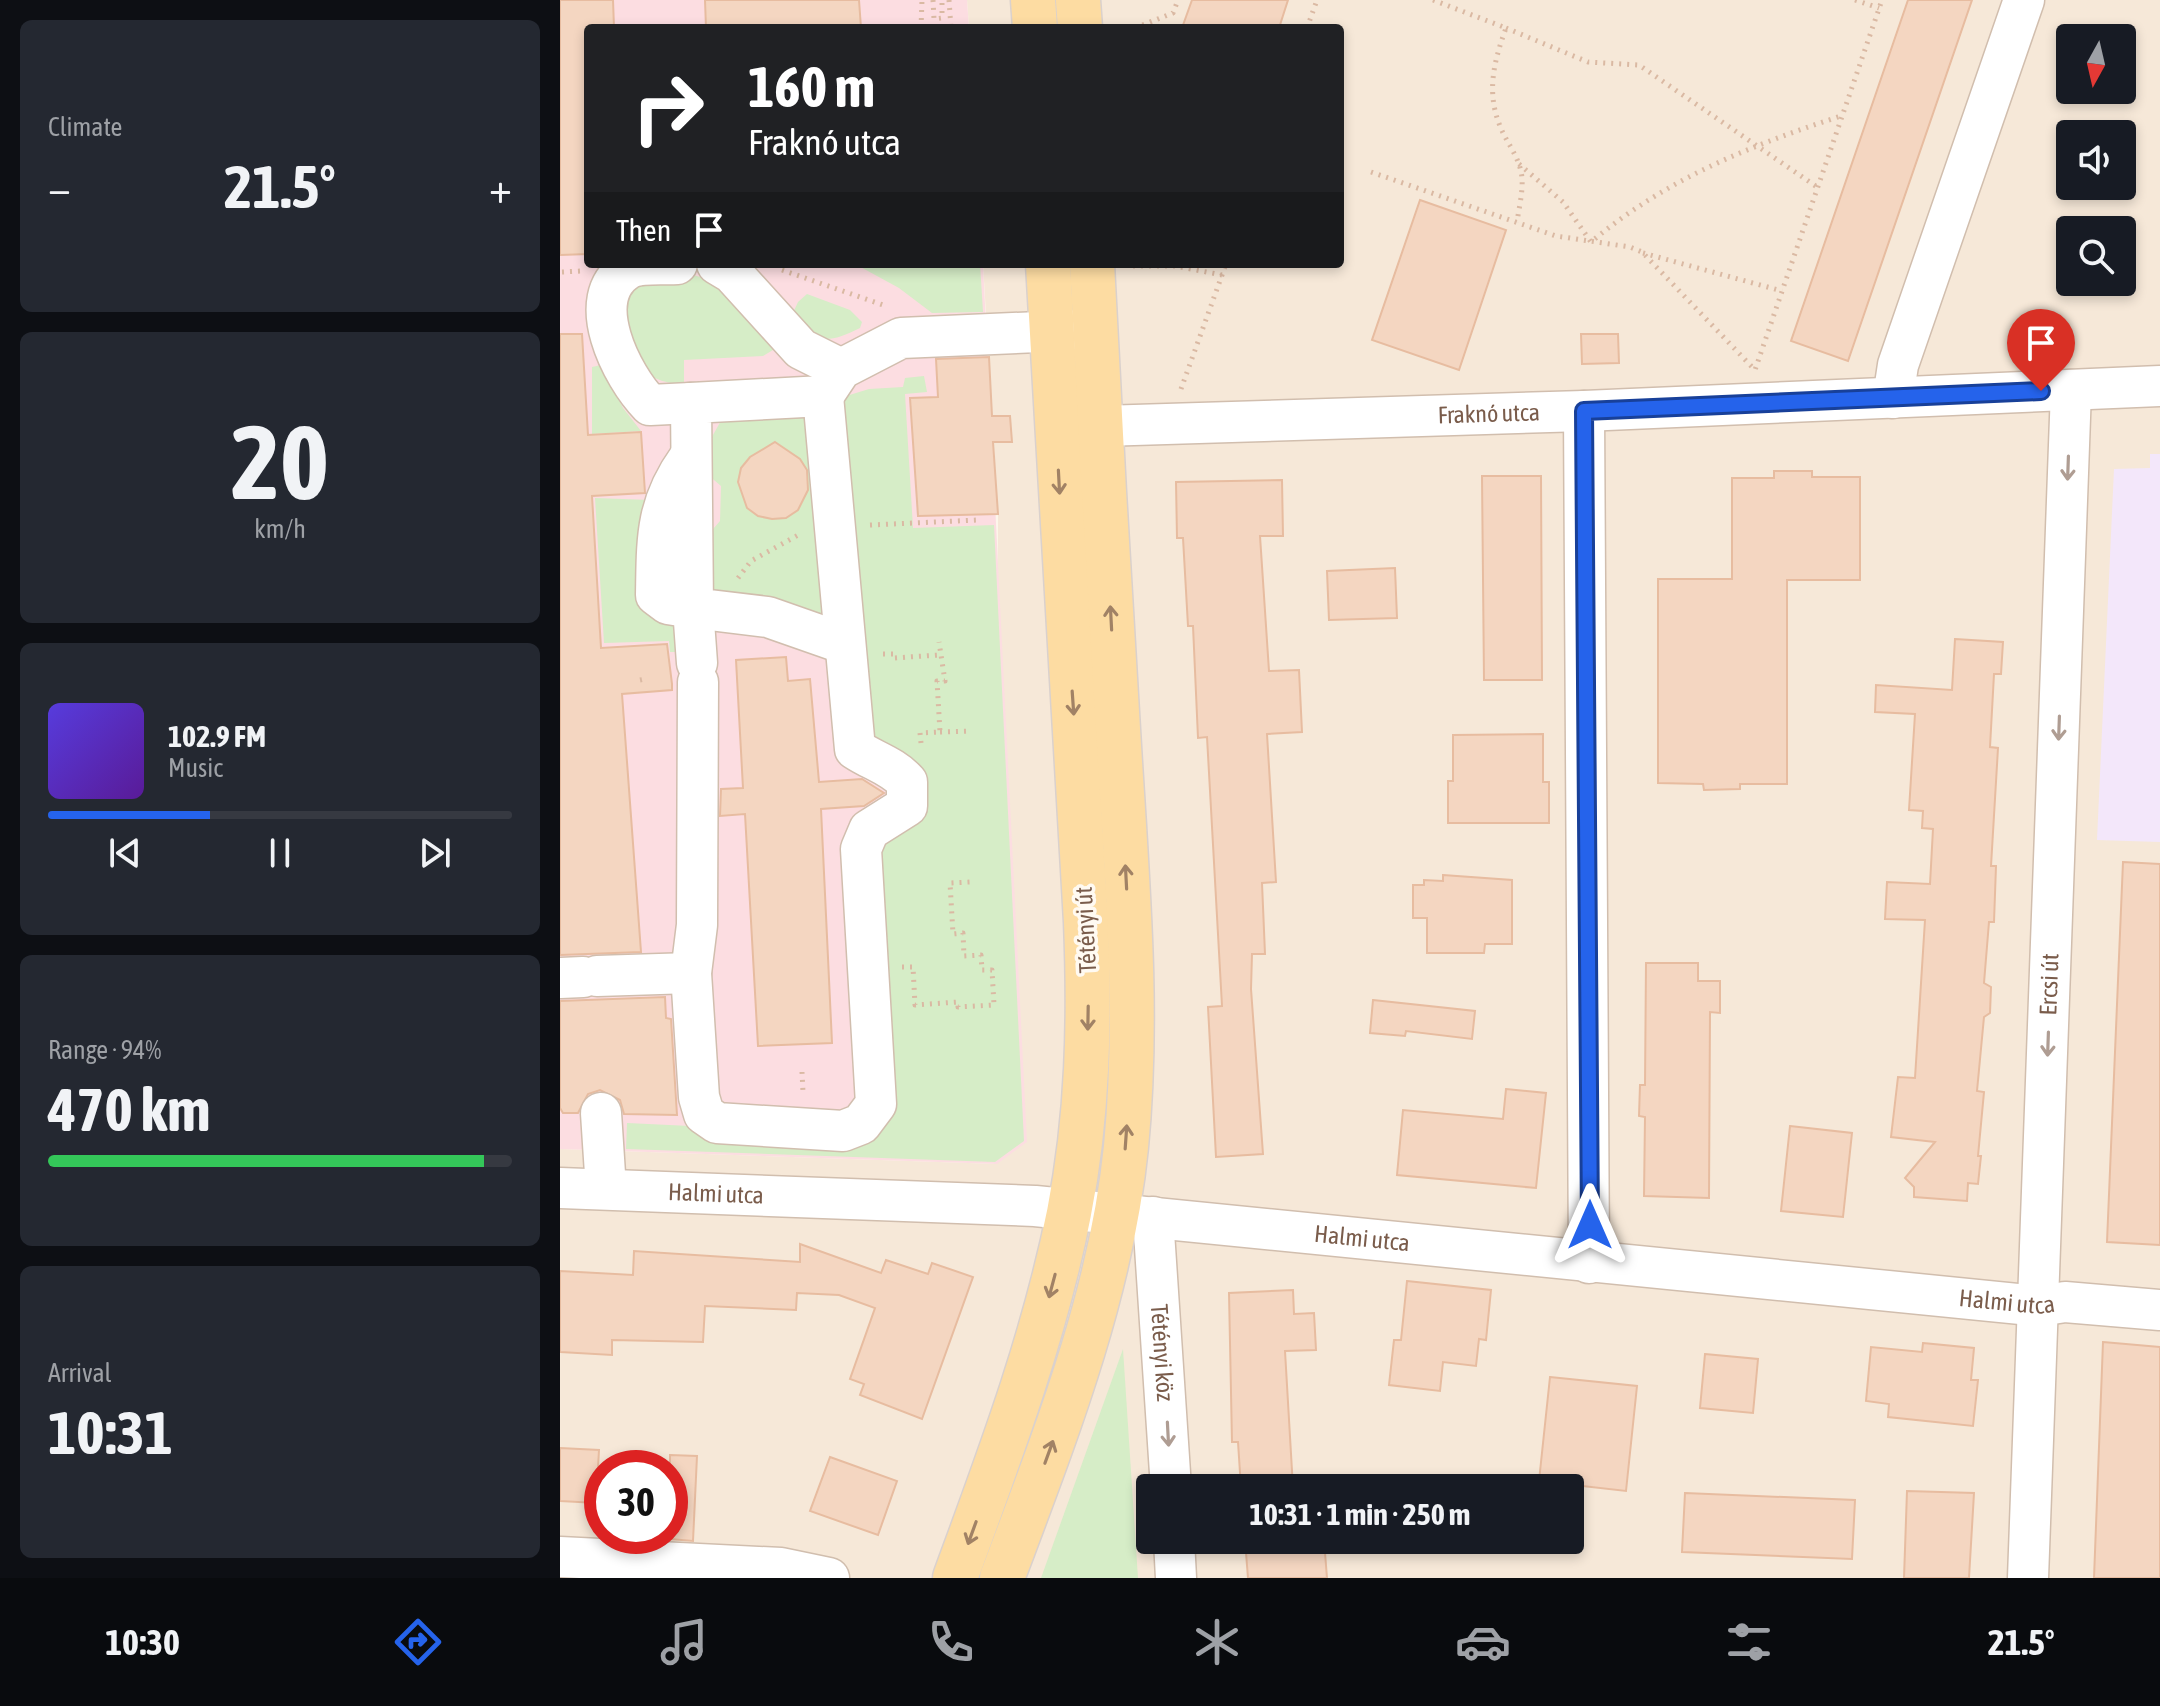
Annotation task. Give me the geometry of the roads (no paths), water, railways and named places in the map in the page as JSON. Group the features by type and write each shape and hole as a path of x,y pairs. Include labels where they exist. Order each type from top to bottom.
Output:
{"main road":[{"path":"1033,0 1035,24"},
{"path":"1078,0 1080,24"},
{"name":"Tétényi út","path":"955,1578 1021,1398 1070,1210 1084,1103 1089,984 1048,268"},
{"name":"Tétényi út","path":"1002,1578 1082,1353 1106,1264 1134,1215 1126,1150 1132,1001 1095,329 1111,268"}],"street":[{"path":"1893,398 1898,365 2024,0"},
{"path":"630,268 614,279 606,303 612,347 638,393 650,405 691,403 832,383 901,338 1095,329"},
{"path":"708,608 698,673 697,925 691,973 699,1097 704,1114 717,1123 843,1131 861,1124 876,1104 861,849 869,830 907,806 907,782 895,769 876,763 855,749 836,516 832,383 732,273 724,268"},
{"name":"Fraknó utca","path":"1056,428 1584,411 2160,386"},
{"name":"Ercsi út","path":"2028,1578 2071,390"},
{"path":"691,403 691,455 669,486 657,536 656,595 668,604 768,617 846,650"},
{"path":"1584,411 1589,1263"},
{"path":"580,977 691,973"},
{"path":"601,1113 606,1189"},
{"name":"Halmi utca","path":"560,1188 1070,1210 2039,1306 2065,1302 2160,1310"},
{"name":"Tétényi köz","path":"1134,1215 1169,1474"},
{"path":"1175,1554 1176,1578"},
{"path":"560,1557 781,1568 829,1578"}]}
